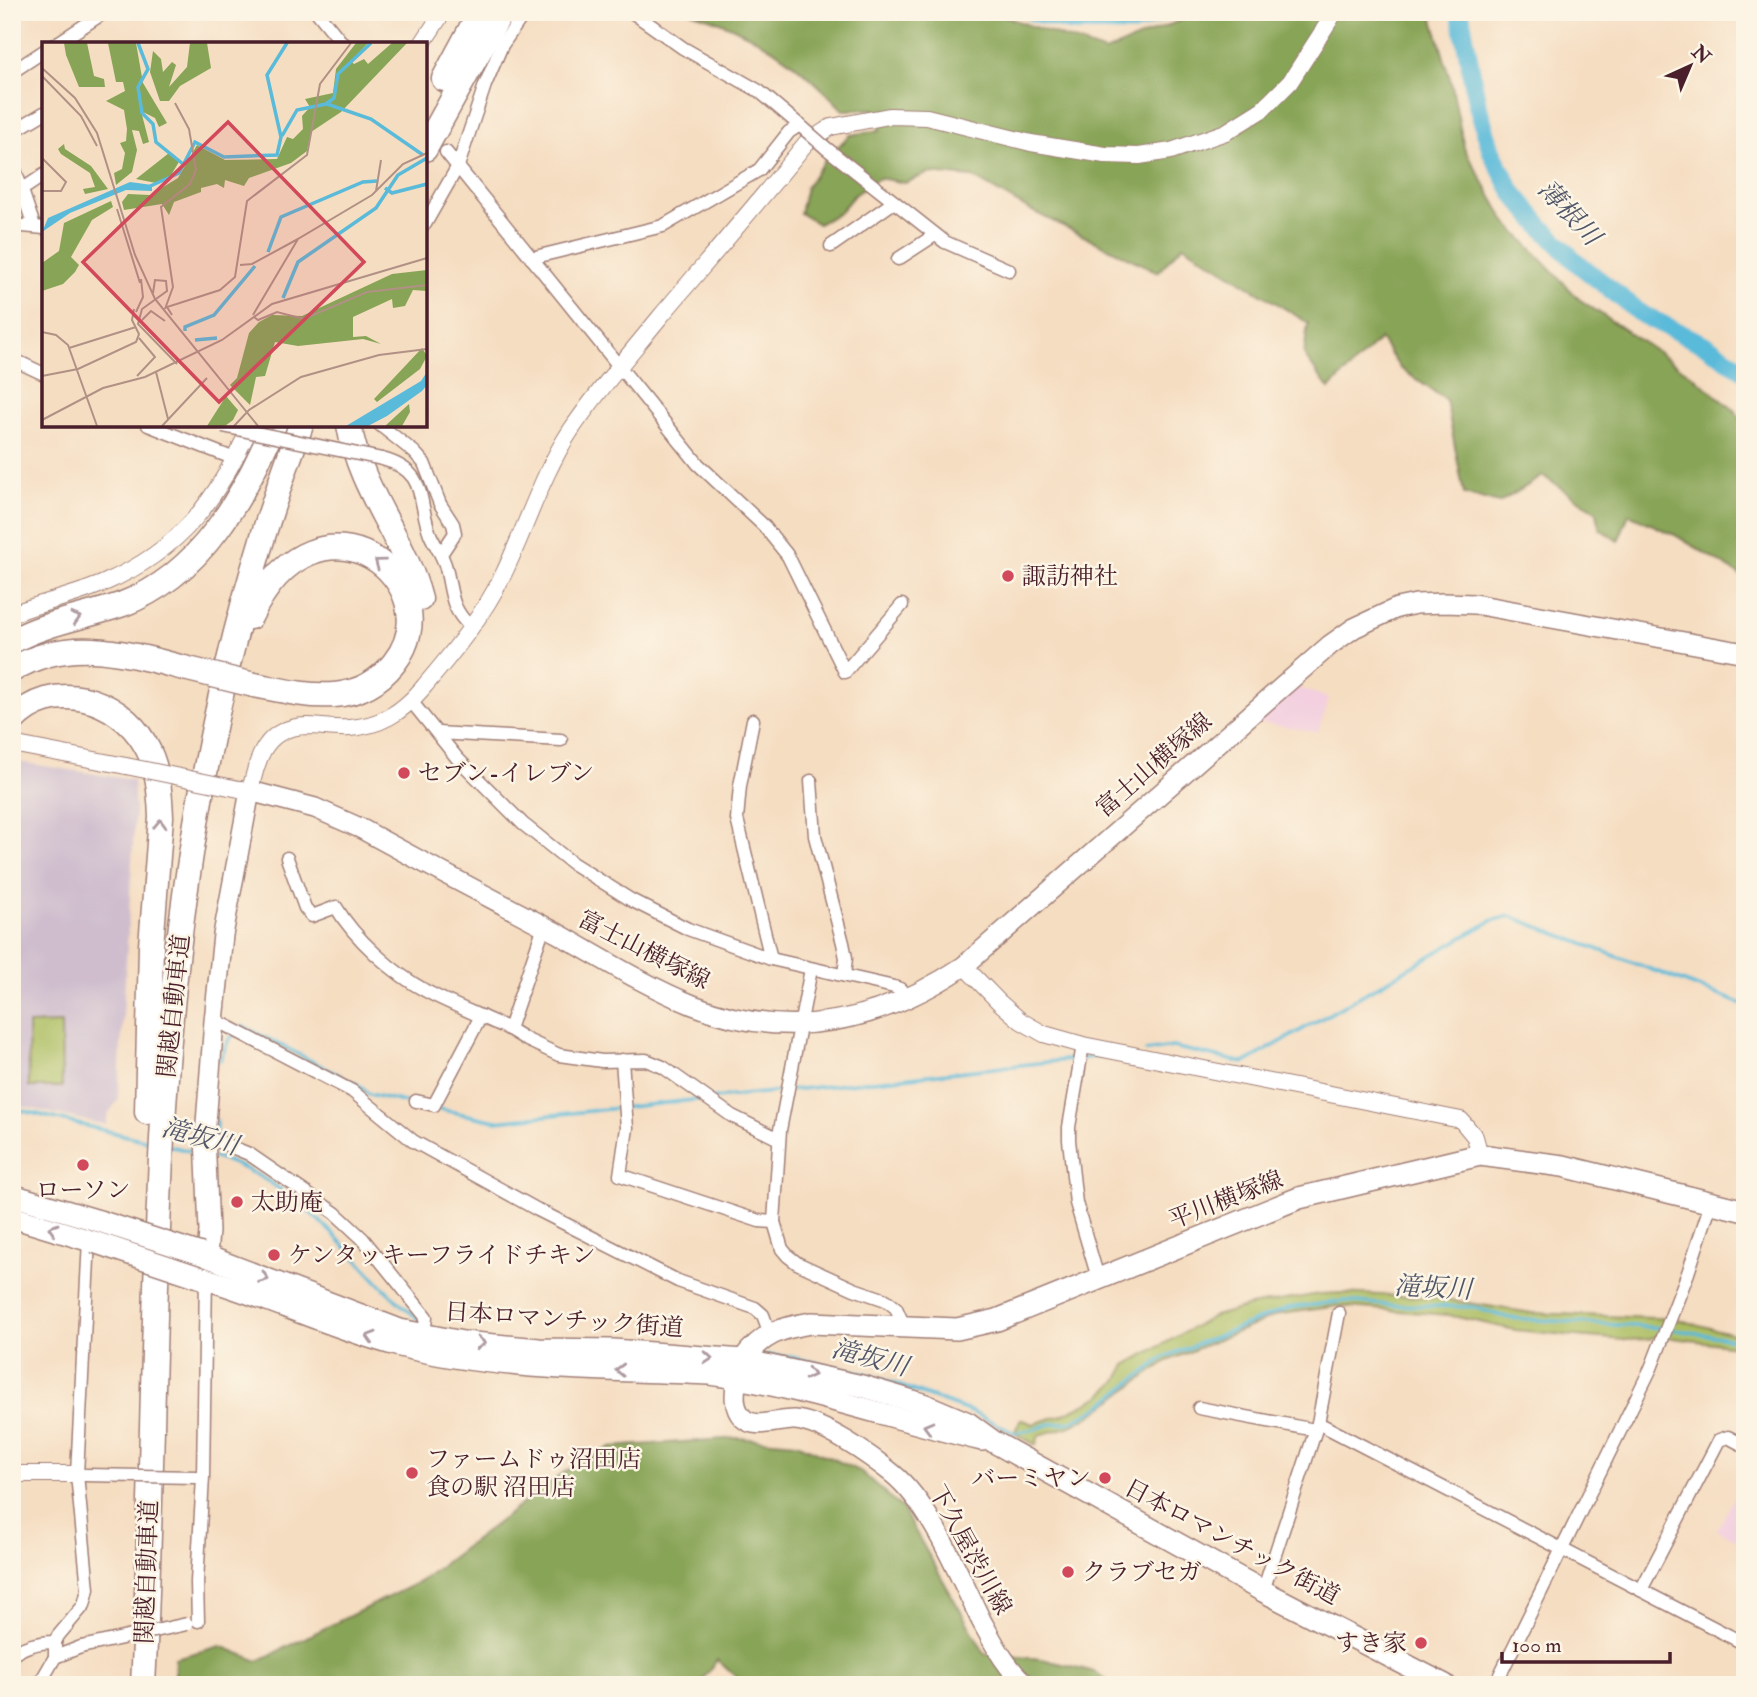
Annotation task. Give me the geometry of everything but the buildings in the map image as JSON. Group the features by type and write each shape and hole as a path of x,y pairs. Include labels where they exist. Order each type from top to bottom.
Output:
{"highway":[{"path":"427,109 480,12"},
{"path":"432,153 451,102 501,12"},
{"path":"12,642 47,626 124,603 163,583 179,570 207,542 233,506 273,427"},
{"name":"関越自動車道","path":"126,1685 147,1112 167,914 193,743 230,588 282,427"},
{"name":"関越自動車道","path":"143,1685 163,1120 172,1005 205,772 225,670 272,508 300,427"},
{"path":"12,670 35,658 81,648 114,651 183,674 310,708 356,704 370,699 392,685 407,668 419,645 423,617 417,588 357,461 349,427"},
{"path":"183,919 235,666 249,618 257,603 276,575 287,565 313,550 334,547 355,550 368,554 389,570 398,582 408,606 408,634 397,659 377,680 349,692 318,696 253,691"},
{"path":"12,686 36,671 52,665 86,661 183,674"},
{"path":"12,721 28,708 42,702 71,696 87,698 102,703 127,721 138,733 152,760 160,796 160,817 150,985 147,1112"}],"main road":[{"name":"富士山横塚線","path":"245,790 316,808 336,817 692,1004 758,1023 800,1024 858,1016 909,999 964,965 1329,645 1378,616 1416,604 1474,604 1745,653"},
{"path":"204,1255 209,1231 205,1148 214,1021 223,935 245,790"},
{"name":"平川横塚線","path":"740,1369 753,1345 790,1326 811,1323 957,1329 977,1326 1300,1199 1480,1155 1563,1166 1745,1211"},
{"name":"日本ロマンチック街道","path":"12,1195 94,1234 203,1278 397,1345 461,1358 540,1366 710,1374 740,1369"},
{"name":"日本ロマンチック街道","path":"12,1217 204,1255 362,1317 424,1335 463,1342 539,1349 613,1350 836,1380 923,1404 968,1423 994,1442 1263,1591 1445,1685"},
{"name":"下久屋渋川線","path":"740,1369 734,1400 741,1416 755,1423 795,1420 810,1424 878,1463 909,1490 937,1533 994,1643 1027,1685"}],"street":[{"path":"72,39 104,12"},
{"path":"317,12 341,42"},
{"path":"423,42 443,12"},
{"path":"427,220 458,166 502,45 525,12"},
{"path":"632,12 683,48 759,91 945,242 1009,270"},
{"path":"19,745 245,790 264,747 277,734 292,727 347,729 372,724 392,716 411,701 470,626 503,575 541,484 560,448 618,367 806,143 831,127 888,117 927,117 1031,143 1105,155 1157,154 1226,132 1252,118 1283,90 1335,12"},
{"path":"12,72 42,52"},
{"path":"12,132 42,114"},
{"path":"531,258 663,226 759,170 789,132 802,126"},
{"path":"432,153 458,166 698,464 764,526 788,556 845,672 902,605"},
{"path":"12,161 39,227 12,225"},
{"path":"23,189 42,176"},
{"path":"831,246 894,202"},
{"path":"898,259 935,235"},
{"path":"12,359 42,373"},
{"path":"153,427 235,459"},
{"path":"231,427 382,459 397,464 415,479 421,492 431,538 441,554 456,610 470,626"},
{"path":"12,614 103,583 166,547 201,512 220,487 250,427"},
{"path":"382,427 420,457 440,504 453,524 455,533 441,554"},
{"path":"411,701 505,807 572,863 631,900 672,921 771,959 894,987 900,989 909,999"},
{"path":"753,720 740,786 737,819 771,959"},
{"path":"437,733 561,740"},
{"path":"811,782 815,836 846,958 844,975"},
{"path":"287,858 305,908 312,916 336,907 346,924 404,977 426,991 509,1028 559,1055 602,1061 646,1060 663,1068 732,1116 779,1139"},
{"path":"509,1028 544,926"},
{"path":"964,965 1021,1021 1044,1034 1083,1045 1449,1116 1461,1120 1469,1127 1475,1136 1480,1155"},
{"path":"811,969 779,1139 774,1222 782,1250 788,1256 797,1263 854,1289 886,1300 896,1308 904,1326"},
{"path":"416,1101 435,1105 481,1016"},
{"path":"214,1021 352,1091 413,1141 538,1210 678,1281 755,1308 763,1315 770,1334"},
{"path":"1083,1045 1069,1140 1076,1203 1098,1278"},
{"path":"622,1060 627,1128 620,1175 759,1221 774,1222"},
{"path":"205,1148 249,1154 335,1213 363,1239 426,1317 424,1335"},
{"path":"1495,1685 1651,1368 1711,1203"},
{"path":"39,1685 55,1657 55,1642 84,1605 88,1589 81,1474 94,1234"},
{"path":"192,1623 197,1582 204,1255"},
{"path":"1263,1591 1316,1427 1339,1313"},
{"path":"1199,1408 1316,1427 1562,1549 1745,1644"},
{"path":"1641,1590 1719,1440 1728,1437 1745,1446"},
{"path":"12,1474 200,1477"},
{"path":"55,1657 81,1647 192,1623 211,1615"},
{"path":"12,1655 25,1647 42,1642 55,1642"}],"shaded area":[{"path":"1296,687 1329,698 1318,732 1254,722"},
{"path":"12,761 133,780 135,810 118,1100 108,1114 106,1125 12,1104"},
{"path":"1745,1477 1745,1544 1717,1530"}],"green space":[{"path":"691,12 992,12 1105,52 1200,12 1431,12 1452,86 1464,148 1506,222 1579,299 1694,377 1734,410 1745,423 1745,578 1675,535 1629,514 1618,541 1600,529 1597,512 1543,476 1499,503 1464,494 1446,400 1400,368 1380,339 1329,389 1304,355 1308,323 1183,245 1158,272 1028,209 972,177 929,173 905,183 879,178 854,195 839,213 818,224 800,213 806,187 827,157 850,135 880,130 874,109 843,110 810,77 774,50 735,29"},
{"path":"61,1023 62,1087 29,1087 28,1024"},
{"path":"1319,1294 1437,1298 1532,1313 1676,1319 1745,1337 1745,1347 1658,1336 1625,1340 1515,1330 1448,1315 1338,1306 1280,1314 1167,1361 1088,1417 1071,1426 1039,1435 1036,1445 1014,1433 1021,1419 1033,1424 1062,1415 1099,1397 1116,1382 1126,1365 1214,1316 1250,1306"},
{"path":"738,1438 797,1443 860,1471 902,1508 985,1654 1042,1659 1095,1672 1114,1685 745,1685 717,1660 699,1685 175,1685 175,1658 221,1646 258,1661 421,1581 564,1472 611,1447"}],"waterway":[{"name":"薄根川","path":"1033,12 1072,22 1133,23 1162,12"},
{"name":"薄根川","path":"1460,12 1477,103 1492,153 1513,193 1576,262 1643,315 1707,346 1745,371"},
{"path":"1146,1051 1173,1047 1244,1063 1491,921 1510,916 1745,1005"},
{"path":"240,1029 243,1026 357,1084 369,1094 412,1104"},
{"path":"220,1060 229,1039 235,1034"},
{"path":"791,1090 1103,1056"},
{"path":"714,1098 783,1091"},
{"path":"434,1108 496,1121 703,1099"},
{"name":"滝坂川","path":"12,1108 152,1142"},
{"path":"215,1137 216,1120"},
{"name":"滝坂川","path":"169,1146 199,1153"},
{"name":"滝坂川","path":"214,1157 247,1170 294,1199 423,1322"},
{"name":"滝坂川","path":"766,1355 790,1357 867,1374 972,1412 1014,1433 1071,1422 1099,1407 1165,1357 1288,1308 1344,1301 1473,1307 1509,1318 1663,1328"},
{"name":"滝坂川","path":"1671,1329 1745,1341"}],"place":[{"name":"諏訪神社","path":"1008,576"},
{"name":"セブン-イレブン","path":"404,773"},
{"name":"ローソン","path":"83,1165"},
{"name":"太助庵","path":"237,1202"},
{"name":"ケンタッキーフライドチキン","path":"274,1255"},
{"name":"ファームドゥ沼田店 食の駅 沼田店","path":"412,1473"},
{"name":"バーミヤン","path":"1105,1478"},
{"name":"クラブセガ","path":"1068,1572"},
{"name":"すき家","path":"1421,1643"}]}
